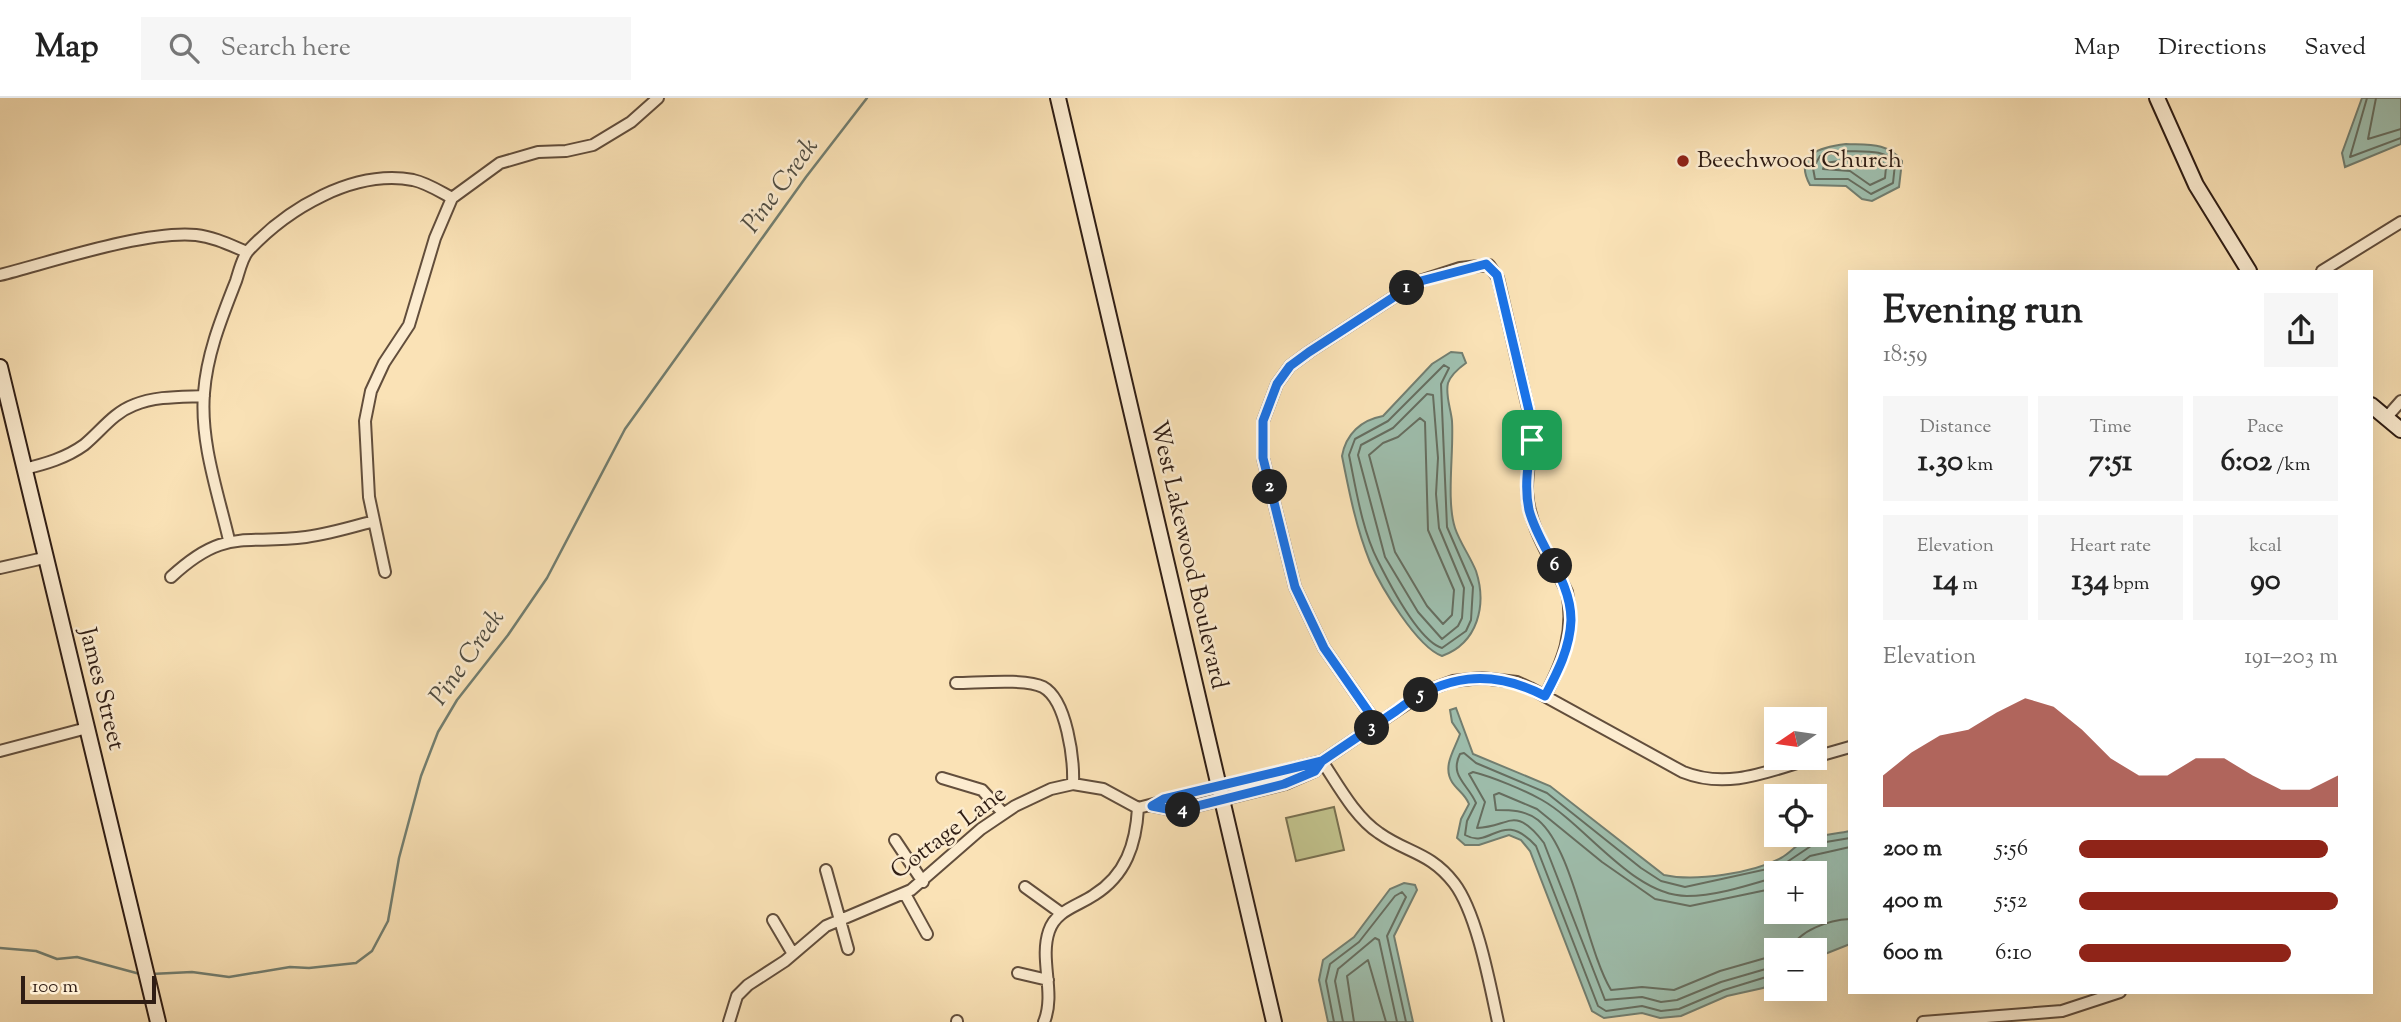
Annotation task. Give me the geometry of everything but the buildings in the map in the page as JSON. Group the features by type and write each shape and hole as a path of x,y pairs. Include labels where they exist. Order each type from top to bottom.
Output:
{"street":[{"path":"385,572 365,458 365,421 371,391 384,363 409,325 435,238 452,198 500,163 538,152 566,151 593,145 631,122 658,98"},
{"name":"West Lakewood Boulevard","path":"1058,98 1274,1022"},
{"path":"2157,98 2196,185 2248,270"},
{"path":"229,540 208,447 204,396 208,364 222,313 247,252 291,212 341,188 364,181 412,180 452,198"},
{"path":"2324,270 2401,222"},
{"path":"0,275 165,236 195,235 222,241 247,252"},
{"path":"1377,724 1324,648 1295,587 1263,458 1261,435 1264,413 1277,384 1290,366 1350,324 1429,277 1477,265 1489,265 1497,275 1531,421 1532,440 1527,474 1529,509 1567,592 1570,606 1567,648 1545,696"},
{"name":"James Street","path":"1,375 158,1022"},
{"path":"24,469 56,461 84,445 113,417 134,405 158,398 204,396"},
{"path":"2386,418 2401,401"},
{"path":"2373,407 2401,430"},
{"path":"172,578 197,556 229,540 306,537 374,521"},
{"path":"0,568 44,558"},
{"path":"1044,1022 1048,1003 1049,931 1061,913 1094,896 1121,873 1133,838 1138,808 1152,806 1162,800 1221,793 1322,761 1426,691 1453,681 1497,679 1517,682 1683,772 1710,780 1741,778 1769,770"},
{"path":"956,682 1037,685 1050,692 1071,744 1073,784"},
{"path":"0,751 87,729"},
{"path":"1827,753 1848,748"},
{"path":"1322,761 1371,828 1388,839 1429,857 1453,882 1475,929 1498,1022"},
{"path":"942,778 982,790 1003,813"},
{"name":"Cottage Lane","path":"729,1022 737,996 826,926 905,894 923,883 1003,813 1051,789 1073,784 1103,789 1138,808"},
{"path":"895,840 923,883"},
{"path":"825,870 848,949"},
{"path":"1025,887 1061,913"},
{"path":"905,894 927,934"},
{"path":"773,920 793,954"},
{"path":"1018,973 1048,980"},
{"path":"1923,1022 2062,1011 2114,994"}],"green space":[{"path":"1334,807 1344,850 1296,861 1286,818"}],"water":[{"path":"2362,98 2401,98 2401,144 2345,167 2342,153"},
{"path":"1846,144 1877,146 1890,150 1902,161 1899,187 1872,201 1862,199 1846,186 1810,185 1805,166 1807,159 1819,150"},
{"path":"1451,352 1462,353 1466,363 1453,374 1447,388 1452,421 1452,517 1457,534 1476,571 1480,609 1477,621 1464,642 1442,656 1411,629 1375,573 1357,523 1342,456 1347,441 1356,429 1383,416 1432,364"},
{"path":"1456,708 1473,754 1550,786 1664,875 1707,877 1764,865 1764,924 1827,924 1827,861 1774,861 1796,847 1827,847 1827,835 1848,831 1848,945 1827,953 1827,938 1764,938 1763,988 1727,996 1681,1016 1660,1018 1642,1013 1604,1018 1592,1011 1530,851 1521,840 1509,835 1479,845 1465,845 1457,838 1461,819 1469,804 1452,782 1448,770 1460,734 1452,722 1450,710"},
{"path":"1404,883 1415,885 1417,890 1394,936 1413,1022 1328,1022 1319,980 1323,960 1354,937 1390,889"}],"waterway":[{"name":"Pine Creek","path":"151,974 192,972 229,977 290,967 309,968 356,963 372,951 388,921 399,858 421,776 438,732 457,700 508,635 547,578 625,429 806,177 867,98"},
{"name":"Pine Creek","path":"0,948 36,951 57,959 77,957 140,974"}],"place":[{"name":"Beechwood Church","path":"1683,161"}],"route":[{"path":"1532,440 1527,474 1529,509 1567,592 1571,619 1563,661 1545,696 1517,682 1480,678 1453,681 1426,691 1404,705 1396,711 1322,761 1315,771 1296,780 1177,811 1152,806 1160,800 1313,761 1322,761 1377,724 1363,705 1324,648 1295,587 1284,548 1263,458 1261,435 1266,406 1290,366 1417,282 1460,268 1486,264 1494,269 1497,275 1529,411 1532,440"}]}
